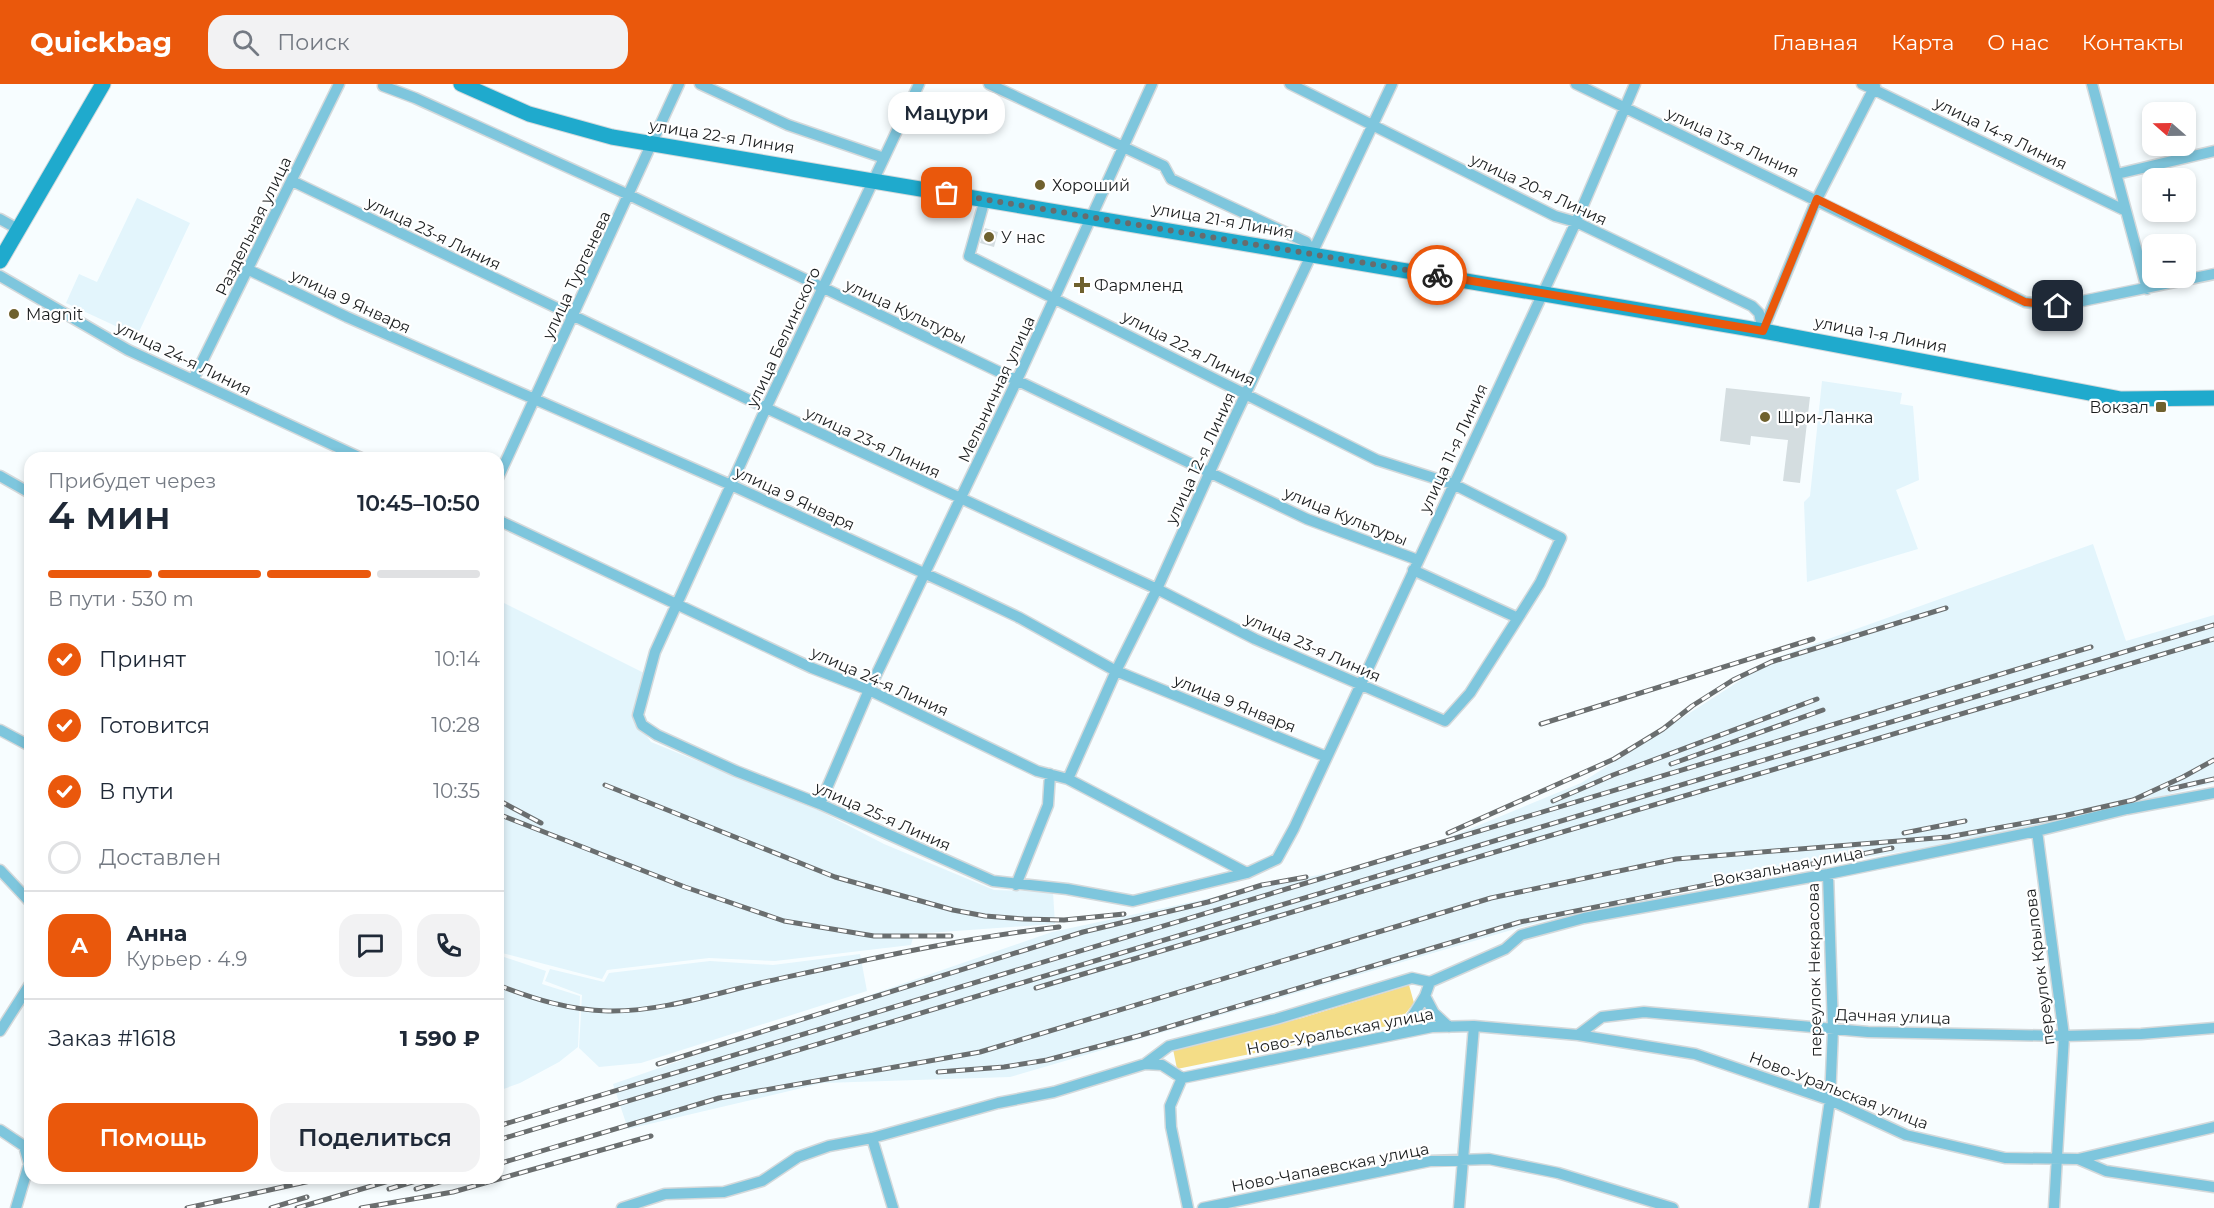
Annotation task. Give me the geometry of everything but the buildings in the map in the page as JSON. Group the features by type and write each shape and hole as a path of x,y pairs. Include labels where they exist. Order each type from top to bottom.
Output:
{"main road":[{"path":"0,261 103,84"},
{"name":"улица 22-я Линия","path":"461,84 529,114 612,137 1091,216"},
{"name":"улица 21-я Линия","path":"1091,216 1542,293"},
{"name":"улица 1-я Линия","path":"1542,293 1763,331 2121,399 2214,398"}],"street":[{"name":"Раздельная улица","path":"193,380 339,84"},
{"name":"улица Тургенева","path":"504,465 574,317 679,84"},
{"name":"улица 22-я Линия","path":"700,84 788,125 884,158"},
{"name":"улица Белинского","path":"676,603 919,84"},
{"name":"улица 21-я Линия","path":"989,84 1164,165 1171,179 1306,242 1314,254"},
{"name":"Мельничная улица","path":"820,804 869,690 1017,380 1152,84"},
{"name":"улица 20-я Линия","path":"1290,84 1556,216 1576,222 1752,306 1759,313 1763,331"},
{"name":"улица 12-я Линия","path":"1068,779 1116,670 1157,589 1392,84"},
{"name":"улица 13-я Линия","path":"1576,84 1817,199 2025,302 2058,306 2214,274"},
{"name":"улица 11-я Линия","path":"1247,873 1277,859 1294,828 1576,222 1635,84"},
{"name":"улица 14-я Линия","path":"1862,84 1874,87 2126,210"},
{"path":"2092,84 2146,289"},
{"name":"улица Культуры","path":"383,86 415,98 629,195 1307,519 1416,565 1518,618"},
{"path":"1763,331 1817,199 1874,87"},
{"path":"2117,174 2214,151"},
{"name":"улица 23-я Линия","path":"292,181 766,408 1157,589 1254,639 1445,721 1470,693 1518,618"},
{"name":"улица 22-я Линия","path":"985,199 969,256 1377,460 1453,484 1561,538 1540,583 1518,618"},
{"path":"0,219 18,229"},
{"name":"улица 9 Января","path":"249,270 347,317 731,485 926,574 1018,617 1116,670 1327,757"},
{"name":"улица 24-я Линия","path":"0,276 128,350 348,452"},
{"path":"0,476 24,490"},
{"name":"улица 24-я Линия","path":"504,523 812,668 869,690 1037,771 1068,779 1247,873"},
{"name":"улица 25-я Линия","path":"676,603 655,652 639,708 638,715 642,725 657,735 993,881 1067,889 1133,901 1247,873"},
{"path":"0,730 24,743"},
{"path":"1016,885 1048,804 1050,774"},
{"name":"Вокзальная улица","path":"1430,982 1505,949 1521,935 1584,918 1828,874 2037,831 2127,809 2214,793"},
{"name":"переулок Крылова","path":"2037,831 2064,1036 2059,1157 2054,1208"},
{"path":"0,870 24,896"},
{"name":"переулок Некрасова","path":"1814,1208 1830,1100 1833,1029 1828,874"},
{"path":"622,1208 665,1194 724,1192 762,1181 798,1157 829,1146 872,1138 998,1103 1054,1092 1145,1064 1169,1046 1276,1019 1412,978 1430,982 1425,996 1402,1033"},
{"path":"0,1031 24,993"},
{"path":"1425,996 1434,1013 1449,1027"},
{"name":"Дачная улица","path":"1578,1035 1602,1017 1644,1012 1868,1032 2064,1036 2140,1034 2214,1028"},
{"path":"1459,1208 1474,1026"},
{"name":"Ново-Уральская улица","path":"1182,1078 1432,1027 1474,1026 1578,1035 1695,1054 1830,1100 1905,1135 2005,1158 2078,1159 2106,1171 2214,1187"},
{"path":"1145,1064 1162,1065 1182,1078 1170,1106 1171,1127 1188,1208"},
{"path":"2078,1159 2214,1127"},
{"path":"0,1130 24,1146"},
{"path":"872,1138 893,1208"},
{"name":"Ново-Чапаевская улица","path":"1203,1208 1430,1161 1489,1159 1558,1173 1673,1208"},
{"path":"16,1208 24,1182"}],"shaded area":[{"path":"137,198 190,223 137,336 66,303 79,274 97,282"},
{"path":"1822,381 1902,393 1900,404 1913,406 1919,480 1896,490 1918,549 1807,582 1804,502 1810,496"},
{"path":"2093,544 2126,641 2214,615 2214,783 1999,837 1808,866 1539,922 1010,1077 823,1083 628,1129 613,1084 1052,932 1402,857 1581,783 1775,658"},
{"path":"504,603 644,673 641,701 631,714 651,742 818,810 884,844 994,890 1053,892 1055,924 914,934 911,945 775,961 709,958 607,970 602,979 504,954"},
{"path":"860,954 867,991 641,1063 599,1067 579,1048 582,995 545,981 550,969 604,982 609,973 710,961 773,965"},
{"path":"504,957 546,971 542,984 580,996 578,1047 559,1062 504,1089"},
{"path":"1409,985 1414,1003 1397,1024 1177,1069 1173,1049 1302,1018"}],"railway":[{"path":"1448,833 1614,759 1663,729 1692,706 1733,680 1771,662 1946,608"},
{"path":"504,1138 2214,625"},
{"path":"1541,724 1813,639"},
{"path":"1036,988 2214,639"},
{"path":"504,1124 2091,647"},
{"path":"1553,801 1613,775 1817,699"},
{"path":"1671,764 1823,710"},
{"path":"504,1162 719,1098 980,1052 1491,898 1676,859 1948,837 2063,816 2133,800 2214,760"},
{"path":"2170,789 2214,779"},
{"path":"605,785 835,877 953,910 985,916 1064,920 1124,914"},
{"path":"504,803 541,823"},
{"path":"504,816 685,887 784,921 874,936 951,936"},
{"path":"1904,833 1965,821"},
{"path":"938,1072 1004,1067 1047,1060 1138,1036 1520,922 1892,848"},
{"path":"658,1064 1083,932 1208,902 1262,885 1306,877"},
{"path":"504,987 538,999 579,1008 608,1011 648,1008 689,1001 913,950 1059,927"},
{"path":"504,1178 651,1136"},
{"path":"187,1208 297,1184"},
{"path":"297,1208 379,1184"},
{"path":"389,1189 406,1184"},
{"path":"416,1189 433,1184"},
{"path":"361,1208 453,1192 481,1184"},
{"path":"271,1208 307,1197"}],"way so far":[{"path":"947,193 1437,275"}],"place":[{"name":"Хороший","path":"1040,185"},
{"name":"Мацури","path":"947,193"},
{"name":"У нас","path":"989,237"},
{"name":"Фармленд","path":"1082,285"},
{"name":"Magnit","path":"14,314"},
{"name":"Вокзал","path":"2161,407"},
{"name":"Шри-Ланка","path":"1765,417"}],"route":[{"path":"1437,275 1763,331 1817,199 2025,302 2058,306"}]}
